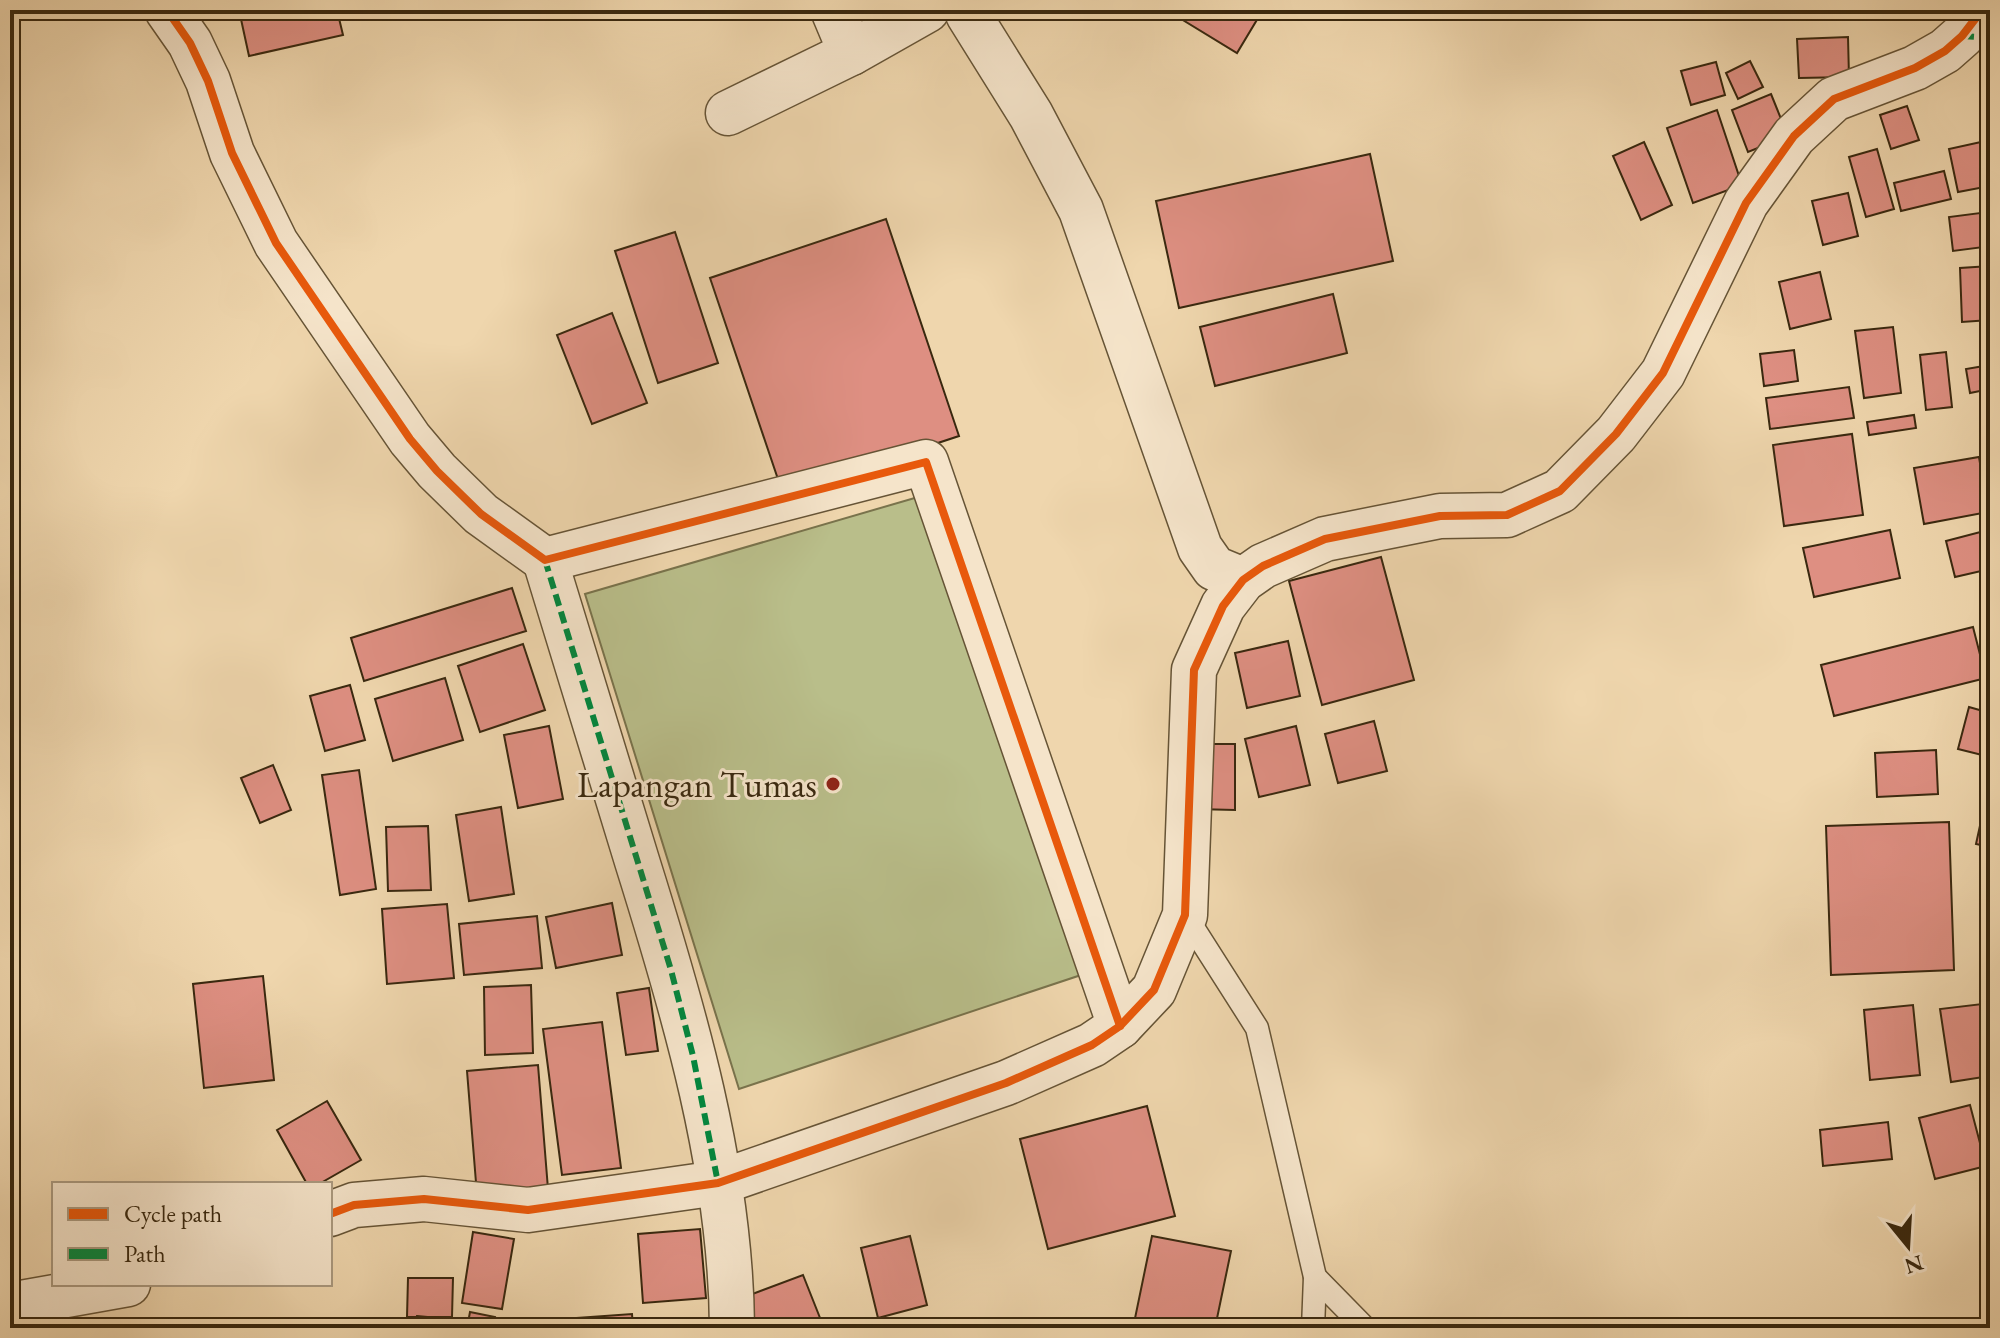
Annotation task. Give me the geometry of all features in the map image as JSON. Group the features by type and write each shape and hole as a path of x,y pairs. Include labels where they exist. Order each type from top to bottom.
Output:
{"street":[{"path":"167,10 190,43 208,81 232,153 276,243 410,439 481,514 545,560 671,970 693,1056 718,1183 732,1292 732,1328"},
{"path":"833,10 851,53"},
{"path":"728,113 851,53 949,11 1031,115 1081,210 1200,548 1214,568 1243,580"},
{"path":"332,1213 354,1205 424,1199 528,1210 718,1183 1006,1083 1092,1045 1120,1026 1154,990 1185,915 1194,670 1223,606 1243,580 1263,566 1325,539 1440,516 1507,515 1560,491 1616,434 1663,373 1746,203 1794,136 1834,99 1915,68 1978,28"},
{"path":"545,560 926,462 1120,1026"},
{"path":"10,1305 117,1286"}],"lane":[{"path":"1185,915 1257,1028 1315,1277 1313,1328"},
{"path":"1315,1277 1365,1328"}],"green space":[{"name":"Lapangan Tumas","path":"925,495 1084,974 739,1089 585,594"}],"building":[{"path":"239,10 337,10 343,35 249,56"},
{"path":"1176,10 1256,10 1261,13 1237,53 1173,14"},
{"path":"1848,37 1849,77 1799,78 1797,39"},
{"path":"1750,61 1763,87 1738,99 1726,73"},
{"path":"1716,62 1725,95 1691,105 1681,71"},
{"path":"1771,94 1788,136 1748,152 1732,110"},
{"path":"1907,106 1919,140 1891,149 1880,115"},
{"path":"1717,110 1742,185 1693,203 1667,128"},
{"path":"1990,140 1990,186 1958,192 1949,149"},
{"path":"1644,142 1672,205 1641,220 1613,156"},
{"path":"1877,149 1894,209 1866,217 1849,157"},
{"path":"1370,154 1393,261 1179,308 1156,201"},
{"path":"1944,171 1951,199 1901,211 1894,183"},
{"path":"1848,193 1858,236 1823,245 1812,201"},
{"path":"1980,213 1984,247 1953,251 1949,217"},
{"path":"886,219 959,436 783,494 710,278"},
{"path":"675,232 718,363 658,383 615,251"},
{"path":"1990,266 1990,320 1962,322 1960,268"},
{"path":"1820,272 1831,319 1790,329 1779,282"},
{"path":"1333,294 1347,353 1215,386 1200,327"},
{"path":"612,313 647,403 592,424 557,335"},
{"path":"1893,327 1901,393 1864,398 1855,331"},
{"path":"1794,350 1798,381 1764,386 1760,354"},
{"path":"1946,352 1952,407 1926,410 1920,355"},
{"path":"1990,365 1990,389 1970,393 1966,369"},
{"path":"1849,387 1854,418 1770,429 1766,398"},
{"path":"1914,415 1916,428 1869,435 1867,422"},
{"path":"1852,434 1863,515 1784,526 1773,445"},
{"path":"1979,457 1988,512 1924,524 1914,468"},
{"path":"1890,530 1900,578 1814,597 1803,548"},
{"path":"1988,530 1990,569 1955,577 1946,541"},
{"path":"1381,557 1414,680 1322,705 1289,581"},
{"path":"512,588 526,631 364,681 351,638"},
{"path":"1973,627 1986,678 1834,716 1821,665"},
{"path":"1288,641 1300,696 1247,708 1235,653"},
{"path":"523,644 545,710 480,732 458,666"},
{"path":"445,678 463,740 393,761 375,699"},
{"path":"350,685 365,740 325,751 310,696"},
{"path":"1969,707 1990,713 1990,757 1958,749"},
{"path":"1374,721 1387,771 1338,783 1325,734"},
{"path":"549,726 563,799 518,808 504,735"},
{"path":"1296,726 1310,785 1259,797 1245,739"},
{"path":"1195,744 1235,744 1235,810 1195,809"},
{"path":"1936,750 1938,794 1877,797 1875,753"},
{"path":"273,765 291,810 260,823 241,778"},
{"path":"359,770 376,889 340,895 322,775"},
{"path":"1990,789 1990,847 1976,844"},
{"path":"501,807 514,894 469,901 456,815"},
{"path":"1949,822 1954,970 1831,975 1826,826"},
{"path":"428,826 431,890 388,891 386,827"},
{"path":"612,903 622,955 556,968 546,917"},
{"path":"447,904 454,978 387,984 382,909"},
{"path":"537,916 542,968 464,975 459,924"},
{"path":"263,976 274,1080 204,1088 193,984"},
{"path":"531,985 533,1053 485,1055 484,987"},
{"path":"649,988 658,1051 626,1055 617,993"},
{"path":"1982,1004 1990,1076 1951,1082 1940,1009"},
{"path":"1913,1005 1920,1075 1870,1080 1864,1010"},
{"path":"602,1022 621,1168 562,1175 543,1029"},
{"path":"538,1065 548,1189 477,1195 467,1071"},
{"path":"327,1101 361,1160 322,1182 306,1182 277,1130"},
{"path":"1970,1105 1986,1166 1935,1179 1919,1118"},
{"path":"1147,1106 1175,1216 1048,1249 1020,1139"},
{"path":"1888,1122 1892,1159 1823,1166 1820,1130"},
{"path":"700,1229 706,1298 643,1303 638,1234"},
{"path":"473,1232 514,1239 502,1309 462,1303"},
{"path":"910,1236 927,1305 878,1318 861,1248"},
{"path":"1152,1236 1231,1251 1215,1328 1133,1328"},
{"path":"803,1275 824,1328 750,1328 739,1299"},
{"path":"408,1278 453,1278 452,1317 407,1317"},
{"path":"470,1312 495,1317 493,1328 467,1328"},
{"path":"632,1314 633,1328 564,1328 563,1319"},
{"path":"417,1316 459,1320 458,1328 416,1328"}],"marked path":[{"path":"1962,36 1990,38"},
{"path":"545,560 671,970 693,1056 718,1183"}],"cycle path":[{"path":"167,10 190,43 208,81 232,153 276,243 410,439 481,514 545,560 926,462 1120,1026"},
{"path":"332,1213 354,1205 424,1199 528,1210 718,1183 1006,1083 1092,1045 1120,1026 1154,990 1185,915 1194,670 1223,606 1243,580 1263,566 1325,539 1440,516 1507,515 1560,491 1616,434 1663,373 1746,203 1794,136 1834,99 1915,68 1945,51 1962,36 1982,10"}],"place":[{"name":"Lapangan Tumas","path":"833,784"}]}
